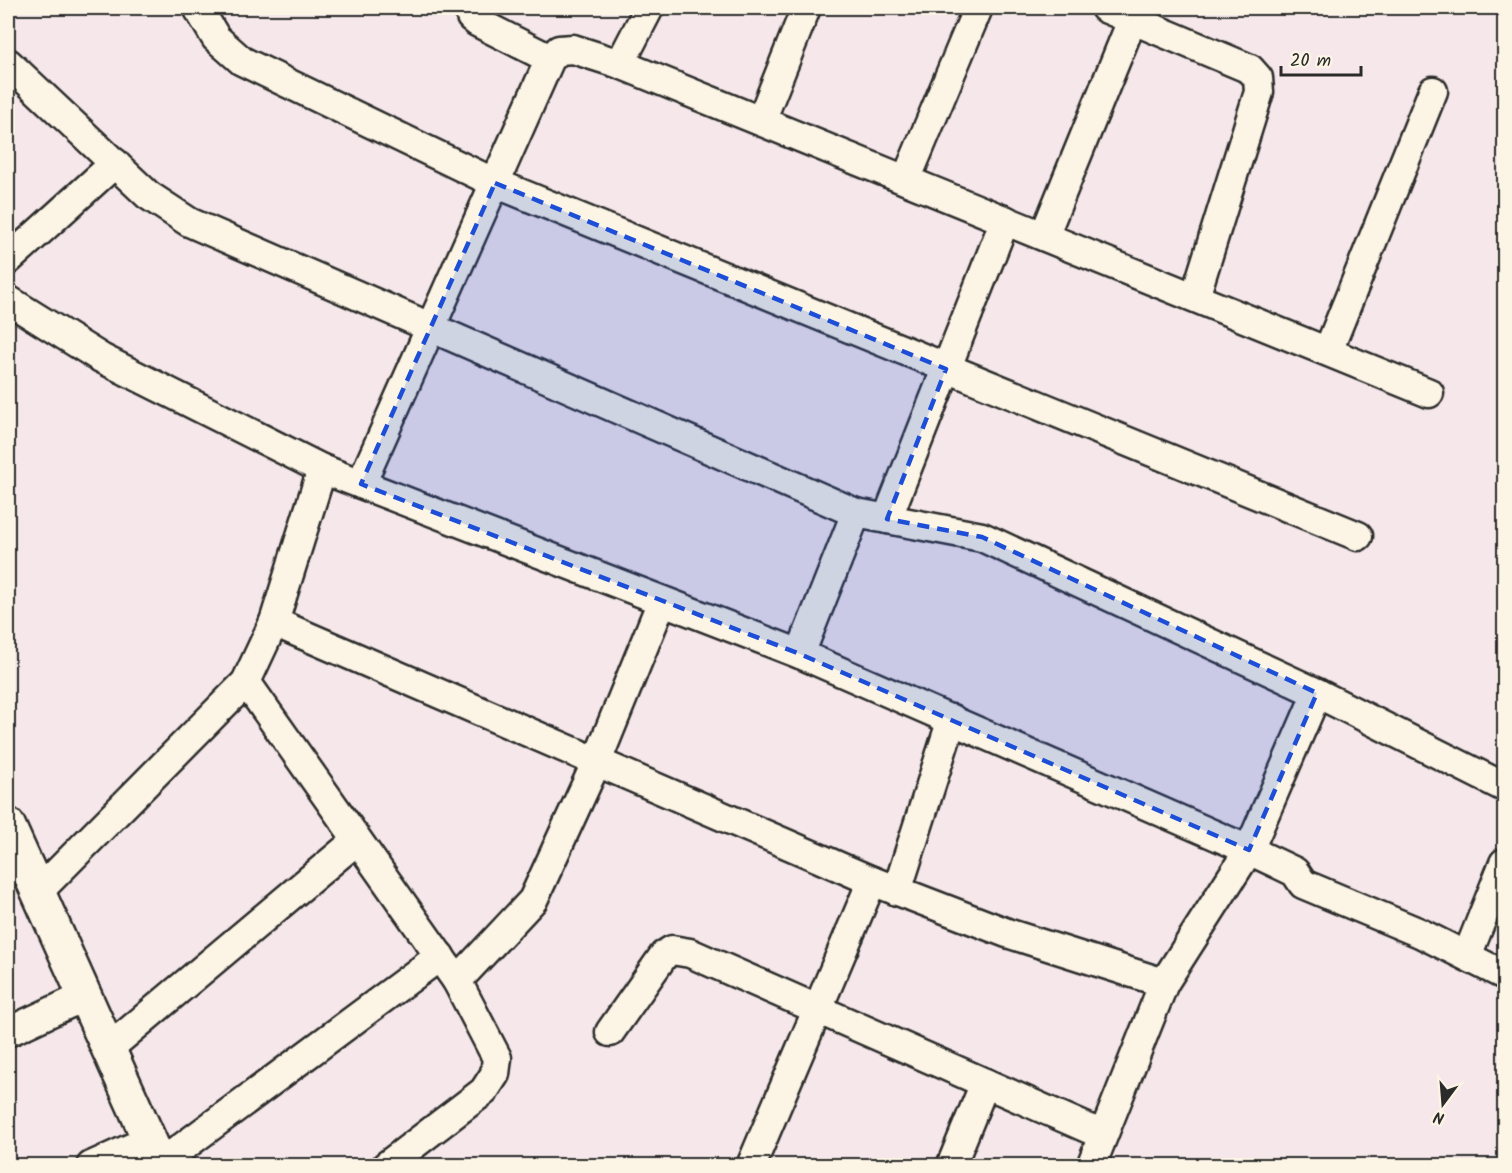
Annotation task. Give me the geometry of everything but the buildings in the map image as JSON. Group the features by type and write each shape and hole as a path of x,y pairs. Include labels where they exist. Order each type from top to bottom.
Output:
{"main road":[{"path":"9,833 38,892 156,1156"}],"street":[{"path":"198,8 216,38 242,61 495,183 1358,536"},
{"path":"469,8 471,17 477,22 550,59"},
{"path":"620,64 649,8"},
{"path":"761,121 806,8"},
{"path":"906,180 978,8"},
{"path":"1105,8 1250,69 1258,78 1259,92 1195,297"},
{"path":"1044,236 1133,18"},
{"path":"361,484 550,59 559,50 573,49 620,64 1429,393"},
{"path":"8,63 148,195 189,222 856,513 982,537 1317,693 1504,787"},
{"path":"1328,351 1433,92"},
{"path":"8,260 115,164"},
{"path":"887,519 1005,220"},
{"path":"8,300 101,358 322,469 800,654 952,719 1249,850 1295,872 1303,884 1420,933 1504,975"},
{"path":"38,892 246,682 274,622 322,469"},
{"path":"800,654 856,513"},
{"path":"457,981 533,900 597,761 662,601"},
{"path":"274,622 885,886 1006,933 1164,983"},
{"path":"246,682 457,981 497,1058 495,1074 484,1091 386,1166"},
{"path":"1091,1166 1164,983 1249,850 1317,693"},
{"path":"751,1166 817,1009 885,886 952,719"},
{"path":"108,1049 357,840"},
{"path":"1467,956 1502,878"},
{"path":"610,1032 664,955 672,950 690,953 1103,1135"},
{"path":"91,1166 156,1156 440,956"},
{"path":"8,1032 84,996"},
{"path":"951,1166 985,1083"}],"highlighted area":[{"path":"495,183 946,369 887,519 982,537 1317,693 1249,850 800,654 361,484"}]}
